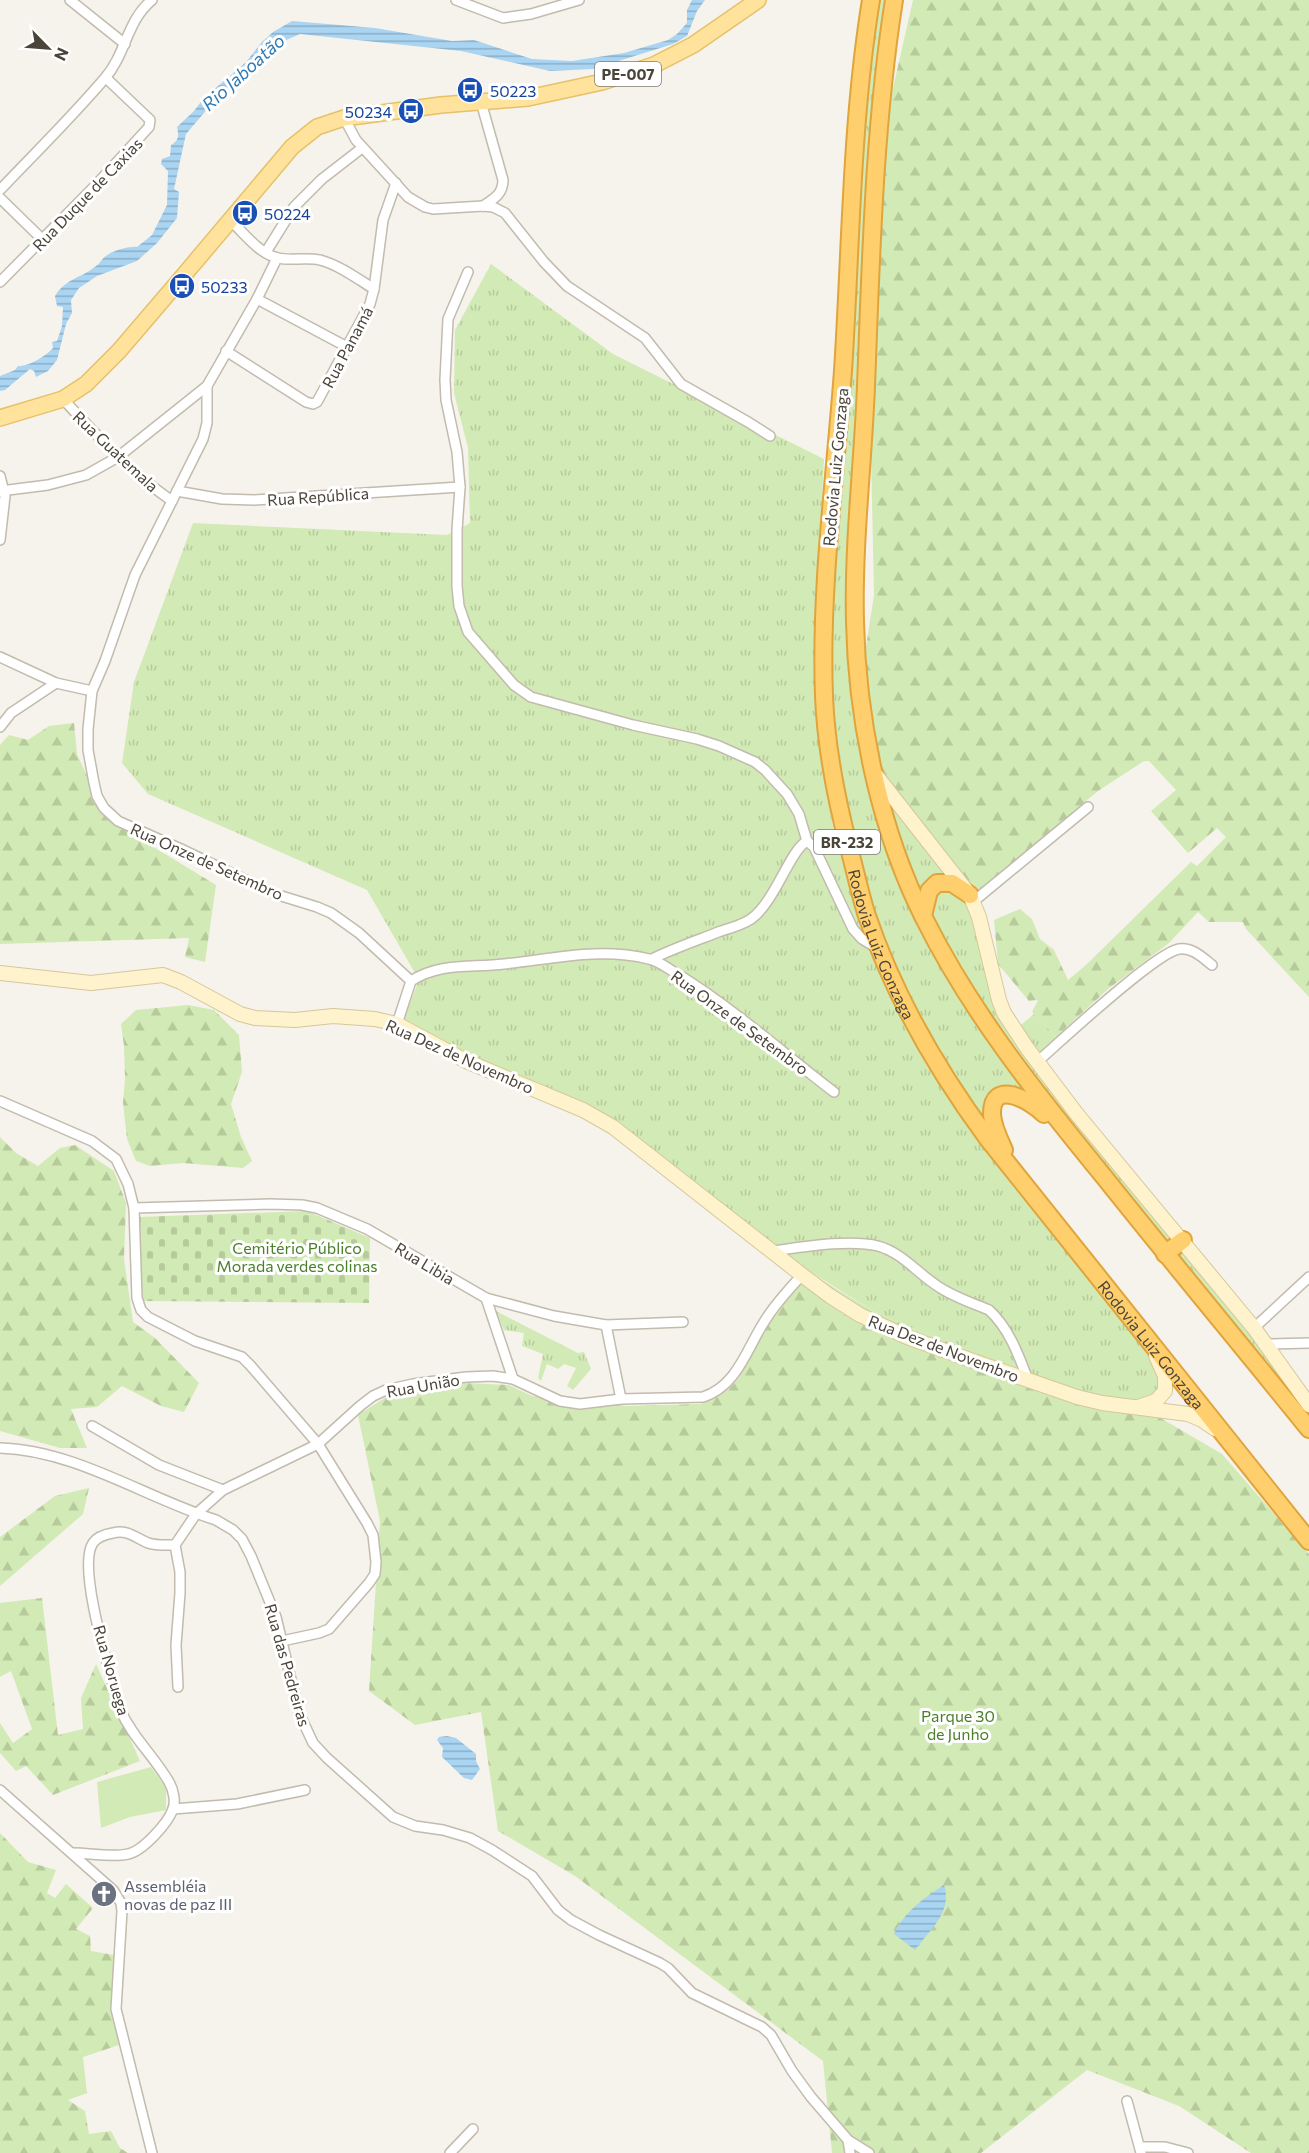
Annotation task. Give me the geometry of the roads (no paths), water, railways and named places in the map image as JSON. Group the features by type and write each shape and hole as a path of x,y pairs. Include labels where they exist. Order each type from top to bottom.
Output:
{"highway":[{"name":"Rodovia Luiz Gonzaga","path":"871,0 858,103 843,373 826,574 824,694 826,734 838,804 866,914 903,1004 932,1059 963,1105 1309,1541"},
{"name":"Rodovia Luiz Gonzaga","path":"894,0 884,72 878,142 855,621 862,710 885,822 923,917 962,987 1002,1047 1165,1254 1309,1429"},
{"path":"923,917 928,891 937,883 952,883 972,898"},
{"name":"BR-232","path":"1010,1165 992,1117 993,1106 997,1099 1005,1095 1019,1097 1035,1105 1080,1148"},
{"path":"1165,1254 1183,1240"}],"main road":[{"name":"PE-007","path":"0,418 63,399 86,384 119,351 292,147 317,127 345,118 528,98 602,82 654,65 693,45 758,0"},
{"path":"875,774 972,898 1002,1007 1037,1062 1076,1113 1254,1328 1309,1405"},
{"name":"Rua Dez de Novembro","path":"0,973 91,983 163,975 181,982 240,1014 255,1018 278,1021 356,1016 397,1024 466,1061 600,1119 629,1138 802,1275 846,1306 907,1337 1077,1397 1117,1406 1194,1416 1229,1439"},
{"path":"1136,1408 1156,1401 1164,1394 1166,1387 1166,1376 1148,1337"}],"street":[{"path":"70,0 125,44"},
{"path":"0,190 106,78 125,44 138,13 152,0"},
{"path":"456,0 503,18 531,14 579,0"},
{"name":"Rua Duque de Caxias","path":"0,282 95,186 149,127 150,120 106,78"},
{"path":"482,102 503,180 498,196 483,206"},
{"path":"345,118 353,137 408,197 425,207 439,209 483,206 505,213 544,262 567,286 645,339 681,384 770,436"},
{"path":"266,252 294,207 322,179 362,148"},
{"name":"Rua Panamá","path":"226,351 306,402 315,404 349,348 370,304 383,220 396,183"},
{"path":"0,198 43,240"},
{"path":"230,220 266,252 278,258 322,261 374,289"},
{"path":"2,491 69,481 87,475 118,457 207,386 278,258"},
{"path":"468,272 448,319 445,380 446,400 457,452 460,487 457,530 459,606 463,622 473,640 514,685 531,697 633,725 697,739 744,756 765,770 787,794 799,814 807,841 814,847 853,929 862,939 879,949"},
{"path":"257,299 349,348"},
{"name":"Rua Onze de Setembro","path":"207,386 205,433 126,596 92,691 88,750 97,796 110,815 118,822 275,894 331,913 358,933 411,981 430,971 462,966 504,964 575,953 626,955 652,959 714,998 834,1092"},
{"name":"Rua Guatemala","path":"63,399 118,457 142,479 172,501"},
{"path":"0,476 4,507 0,540"},
{"name":"Rua República","path":"177,491 222,499 254,500 460,487"},
{"path":"0,657 56,683 92,691"},
{"path":"0,727 11,713 56,683"},
{"path":"972,898 1088,807"},
{"path":"652,959 751,919 764,906 797,852 807,841"},
{"path":"1037,1062 1146,969 1168,954 1177,949 1188,949 1212,964"},
{"path":"397,1024 411,981"},
{"path":"0,1101 92,1141 112,1154 121,1167 134,1208 137,1298 141,1311 148,1317 195,1341 242,1357 318,1444 367,1523 376,1548 375,1574 369,1583 329,1629 282,1641"},
{"name":"Rua Libia","path":"134,1208 270,1204 317,1208 367,1229 486,1298 554,1316 606,1325 683,1322"},
{"name":"Rua Dez de Novembro","path":"773,1251 818,1245 876,1246 886,1249 907,1261 945,1291 993,1314 1017,1352 1028,1380"},
{"name":"Rua União","path":"175,1545 196,1514 223,1490 318,1444 366,1401 386,1390 412,1384 493,1376 513,1378 560,1401 591,1404 621,1399 703,1397 723,1388 733,1378 766,1318 802,1275"},
{"path":"1254,1328 1309,1277"},
{"path":"486,1298 513,1378"},
{"path":"606,1325 621,1399"},
{"path":"1265,1344 1309,1343"},
{"path":"92,1426 159,1465 223,1490"},
{"name":"Rua das Pedreiras","path":"0,1448 13,1448 62,1459 226,1525 242,1539 270,1601 299,1713 307,1733 327,1758 382,1809 404,1823 443,1830 470,1838 507,1858 532,1876 558,1910 572,1920 660,1963 668,1968 692,1993 762,2027 780,2046 792,2071 811,2097 848,2140 869,2153"},
{"name":"Rua Noruega","path":"173,1809 174,1801 170,1784 130,1728 120,1709 88,1577 89,1557 94,1542 104,1536 120,1531 157,1545 175,1545"},
{"path":"175,1545 180,1572 176,1645 178,1687"},
{"path":"0,1790 73,1853 118,1897 122,1911 116,2009 152,2153"},
{"path":"73,1853 131,1854 144,1845 173,1809 237,1804 305,1790"},
{"path":"1127,2101 1140,2150 1165,2147 1188,2153"},
{"path":"450,2153 473,2129"},
{"path":"848,2140 850,2153"}],"water":[{"name":"Rio Jaboatão","path":"692,0 705,0 697,11 687,36 673,44 593,69 550,71 461,51 300,34 284,41 268,52 235,87 216,99 186,134 174,189 179,192 177,218 157,243 137,261 97,276 79,288 71,300 72,313 66,324 57,360 48,371 36,377 34,371 30,369 5,390 0,391 0,376 15,370 18,366 37,360 53,348 52,342 57,341 62,326 63,307 57,306 55,296 59,290 91,270 109,254 125,248 137,247 152,235 167,205 168,171 161,164 162,159 170,156 171,145 178,138 177,127 203,99 246,62 262,42 273,32 292,21 375,28 452,41 474,40 532,59 572,61 624,53 668,40 687,23 687,10"},
{"path":"439,1737 456,1738 476,1754 476,1761 480,1769 472,1780 464,1778 442,1757 443,1748 437,1740"},
{"path":"944,1885 946,1894 943,1912 915,1950 894,1934 909,1912"}],"place":[{"name":"50223","path":"470,90"},
{"name":"50234","path":"411,111"},
{"name":"50224","path":"245,213"},
{"name":"50233","path":"182,286"},
{"name":"Assembléia novas de paz III","path":"104,1894"}],"park label":[{"name":"Cemitério Público Morada verdes colinas","path":"297,1256"},
{"name":"Parque 30 de Junho","path":"958,1724"}]}
